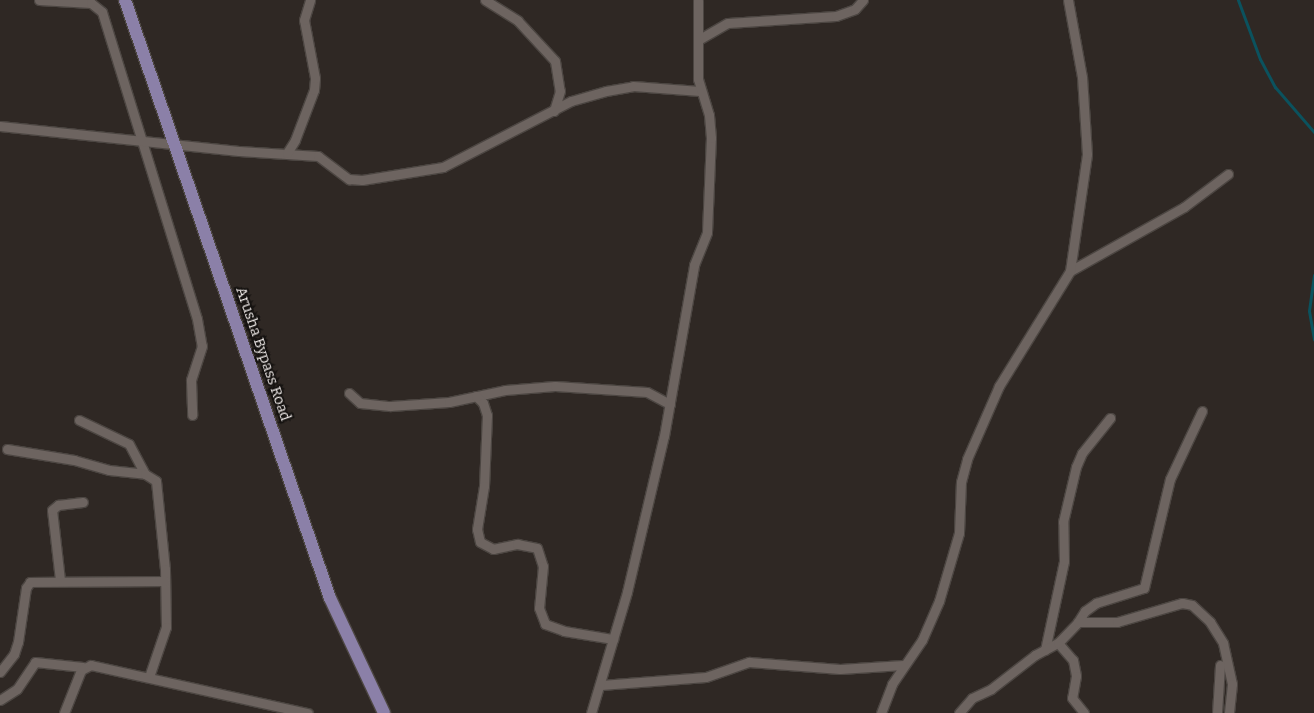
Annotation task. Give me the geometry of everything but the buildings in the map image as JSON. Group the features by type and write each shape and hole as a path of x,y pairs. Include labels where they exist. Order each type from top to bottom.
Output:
{"main road":[{"name":"Arusha Bypass Road","path":"125,0 173,145 330,598 384,713"}],"street":[{"path":"39,0 96,4 102,12 133,103 142,141 202,338 201,352 191,380 192,415"},
{"path":"286,152 295,140 314,90 315,78 304,20 310,0"},
{"path":"485,0 518,20 555,61 560,91 554,111"},
{"path":"590,713 601,685 613,639 670,404 692,274 707,232 711,138 709,114 700,91 698,0"},
{"path":"698,40 728,24 836,16 855,9 863,0"},
{"path":"881,713 885,699 903,665 918,646 935,613 959,533 963,472 970,451 999,386 1070,271 1087,154 1082,77 1068,0"},
{"path":"0,126 173,145 286,152 318,156 354,180 415,173 442,167 467,157 572,101 633,86 700,91"},
{"path":"1070,271 1190,203 1228,174"},
{"path":"349,393 360,403 382,407 449,402 476,396 555,386 647,392 670,404"},
{"path":"476,396 483,403 487,415 484,486 477,529 480,542 492,549 517,544 537,548 543,566 539,608 545,624 564,631 613,639"},
{"path":"959,713 972,698 991,688 1058,643 1078,622 1085,611 1096,603 1144,588 1170,479 1202,411"},
{"path":"1045,650 1064,561 1063,522 1076,467 1082,453 1110,418"},
{"path":"78,420 129,444 145,474"},
{"path":"7,449 74,460 109,470 145,474 156,481 165,581 164,639 149,677"},
{"path":"60,580 52,510 58,505 83,502"},
{"path":"0,672 14,654 18,642 26,588 35,580 165,581"},
{"path":"1078,622 1117,622 1173,604 1192,606 1210,622 1223,642 1232,684 1229,713"},
{"path":"1058,643 1073,660 1076,676 1072,698 1084,713"},
{"path":"0,700 17,689 35,662 83,667 96,666 308,713"},
{"path":"601,685 706,677 749,662 840,669 903,665"},
{"path":"1217,713 1220,665"},
{"path":"64,713 83,667"}],"waterway":[{"path":"1238,0 1260,59 1275,87 1314,132"},
{"path":"1314,275 1309,311 1314,340"}]}
